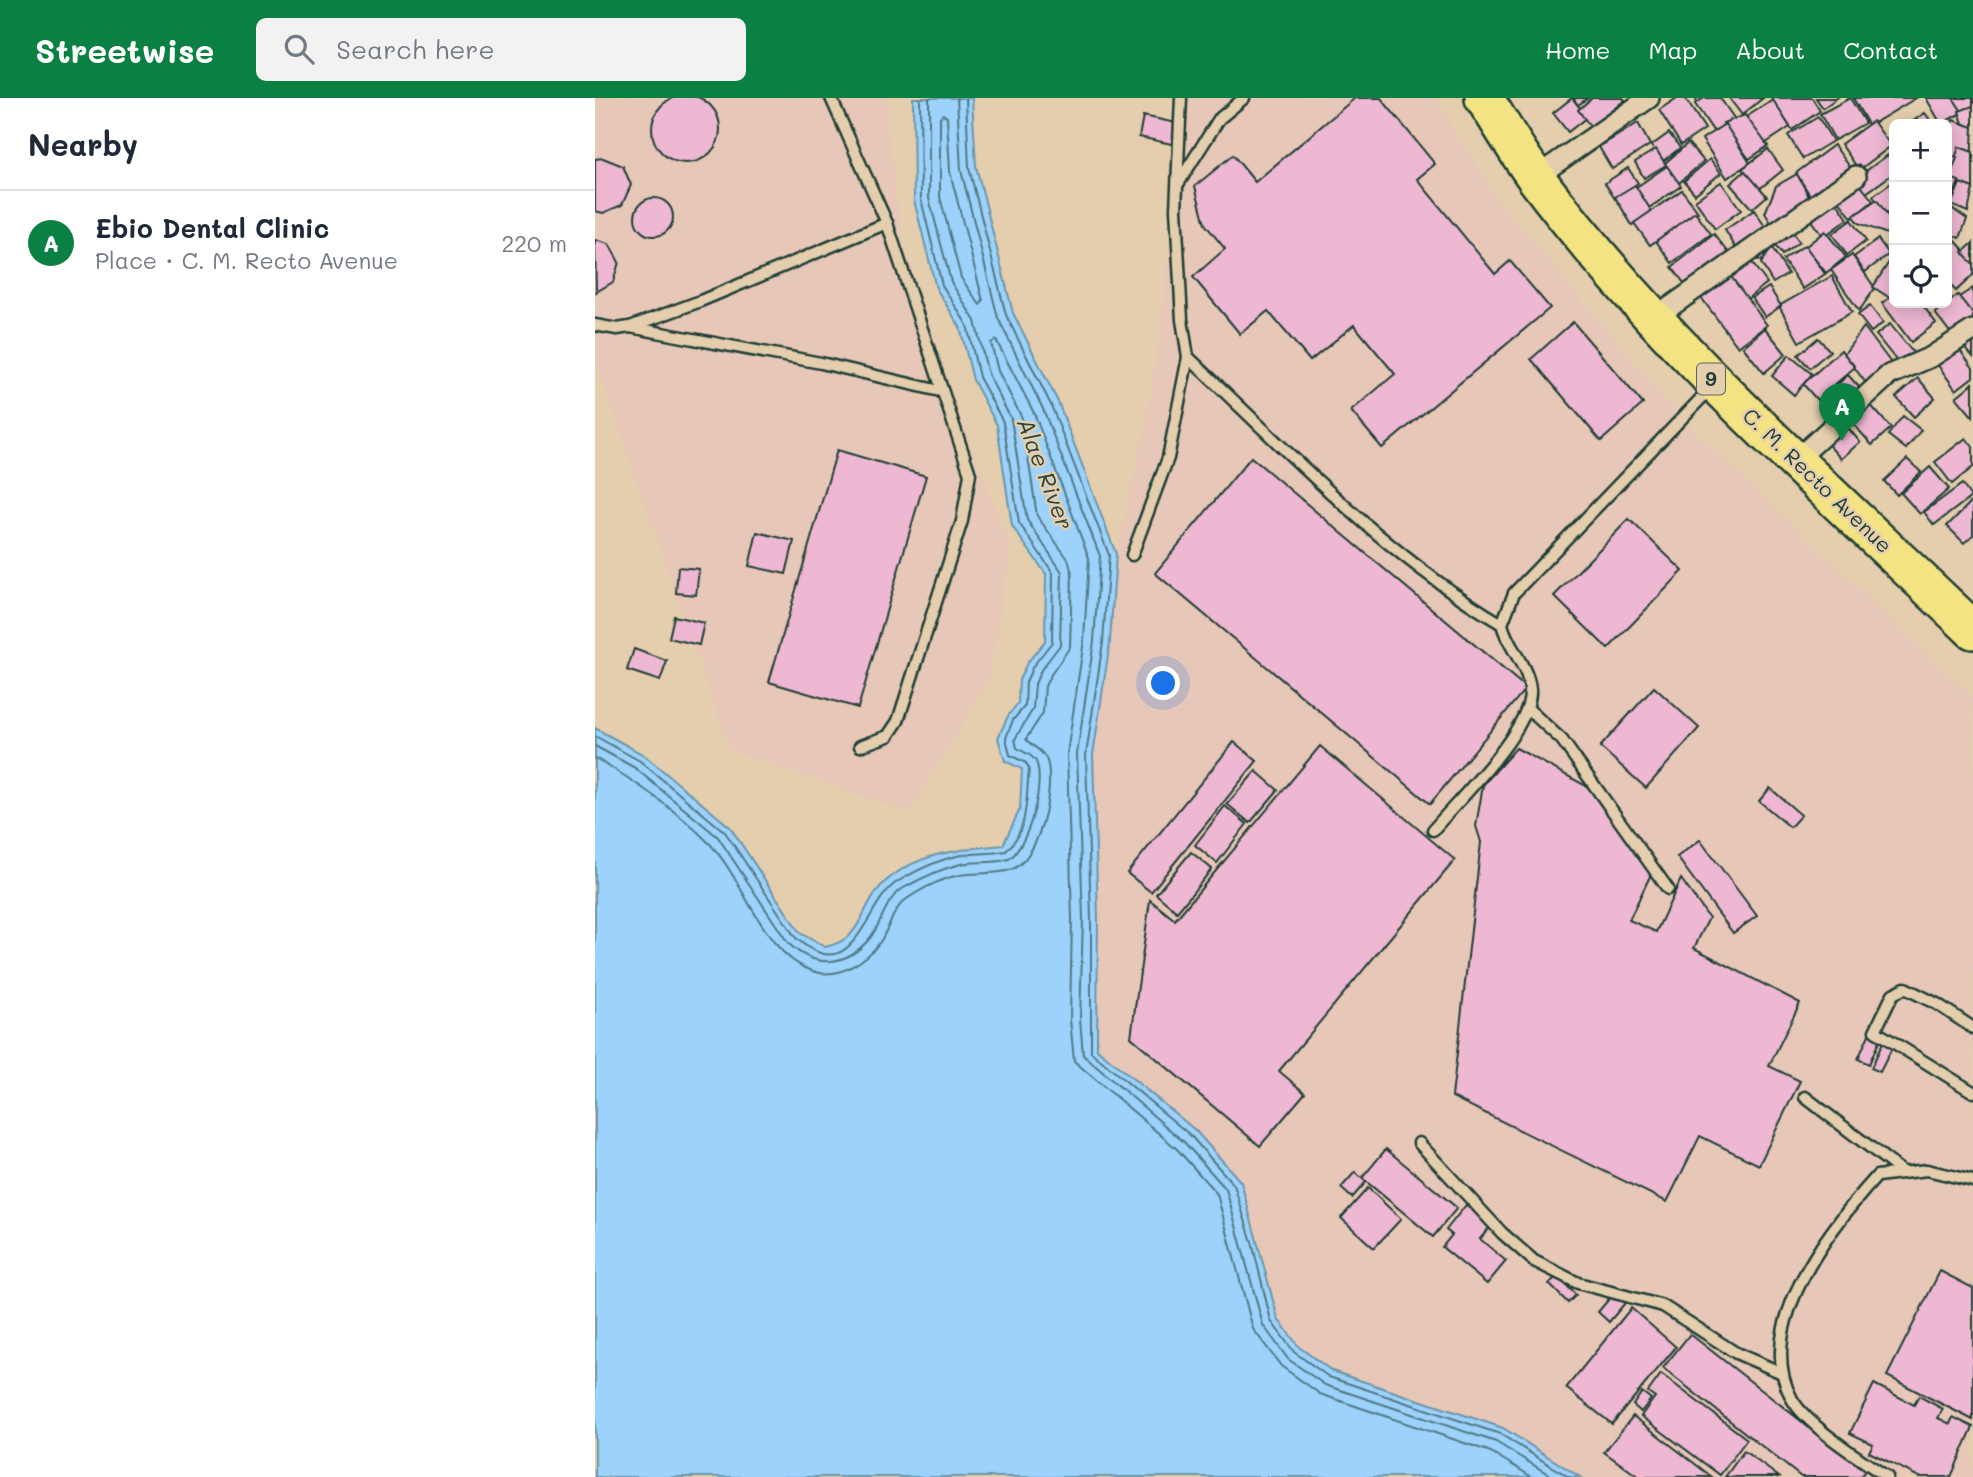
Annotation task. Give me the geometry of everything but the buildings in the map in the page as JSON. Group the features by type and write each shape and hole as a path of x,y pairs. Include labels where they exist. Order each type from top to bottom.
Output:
{"highway":[{"name":"C. M. Recto Avenue","path":"1484,98 1536,177 1653,319 1715,384 1973,630"}],"street":[{"path":"1536,177 1649,98"},
{"path":"1653,319 1856,176"},
{"path":"1795,460 1889,376 1931,357 1973,330"}],"lane":[{"path":"831,98 887,223 940,391 970,474 969,489 898,721 888,736 860,746"},
{"path":"1132,555 1168,458 1188,358 1182,320 1178,185 1181,98"},
{"path":"1178,185 1219,119 1244,98"},
{"path":"595,325 617,329 630,327 698,302 887,223"},
{"path":"630,327 821,363 940,391"},
{"path":"1188,358 1401,556 1450,594 1501,624 1530,689 1527,708 1517,732 1433,830"},
{"path":"1501,624 1514,593 1715,384"},
{"path":"1527,708 1562,740 1668,889"},
{"path":"1973,1028 1937,1004 1905,988 1893,994 1875,1031 1973,1092"},
{"path":"1805,1097 1901,1171"},
{"path":"1419,1143 1502,1234 1534,1261 1578,1283 1663,1306 1736,1353 1782,1373"},
{"path":"1887,1477 1829,1436 1793,1401 1782,1373 1784,1331 1797,1286 1841,1215 1877,1176 1901,1171 1927,1170 1973,1181"}],"shaded area":[{"path":"595,98 887,98 887,124 903,241 949,386 1010,548 989,681 909,812 730,750 595,360"},
{"path":"1179,98 1434,98 1498,200 1684,421 1973,698 1973,1477 1580,1477 1445,1407 1332,1371 1299,1347 1278,1319 1259,1240 1241,1182 1195,1130 1097,1049 1098,919 1093,755 1110,642 1116,554 1147,418 1164,299 1177,158"}],"water":[{"name":"Alae River","path":"913,98 972,98 976,166 1013,313 1058,402 1116,554 1110,642 1093,755 1098,919 1097,1049 1195,1130 1241,1182 1278,1319 1299,1347 1332,1371 1503,1428 1580,1477 595,1477 595,728 644,755 730,827 800,933 825,947 847,937 881,886 908,866 954,851 1003,845 1020,809 1022,769 1005,761 998,738 1008,716 1018,703 1019,680 1027,663 1045,641 1046,574 1012,526 997,425 973,380 960,327 936,288 914,200"}],"place":[{"name":"Ebio Dental Clinic","path":"1842,441"}]}
